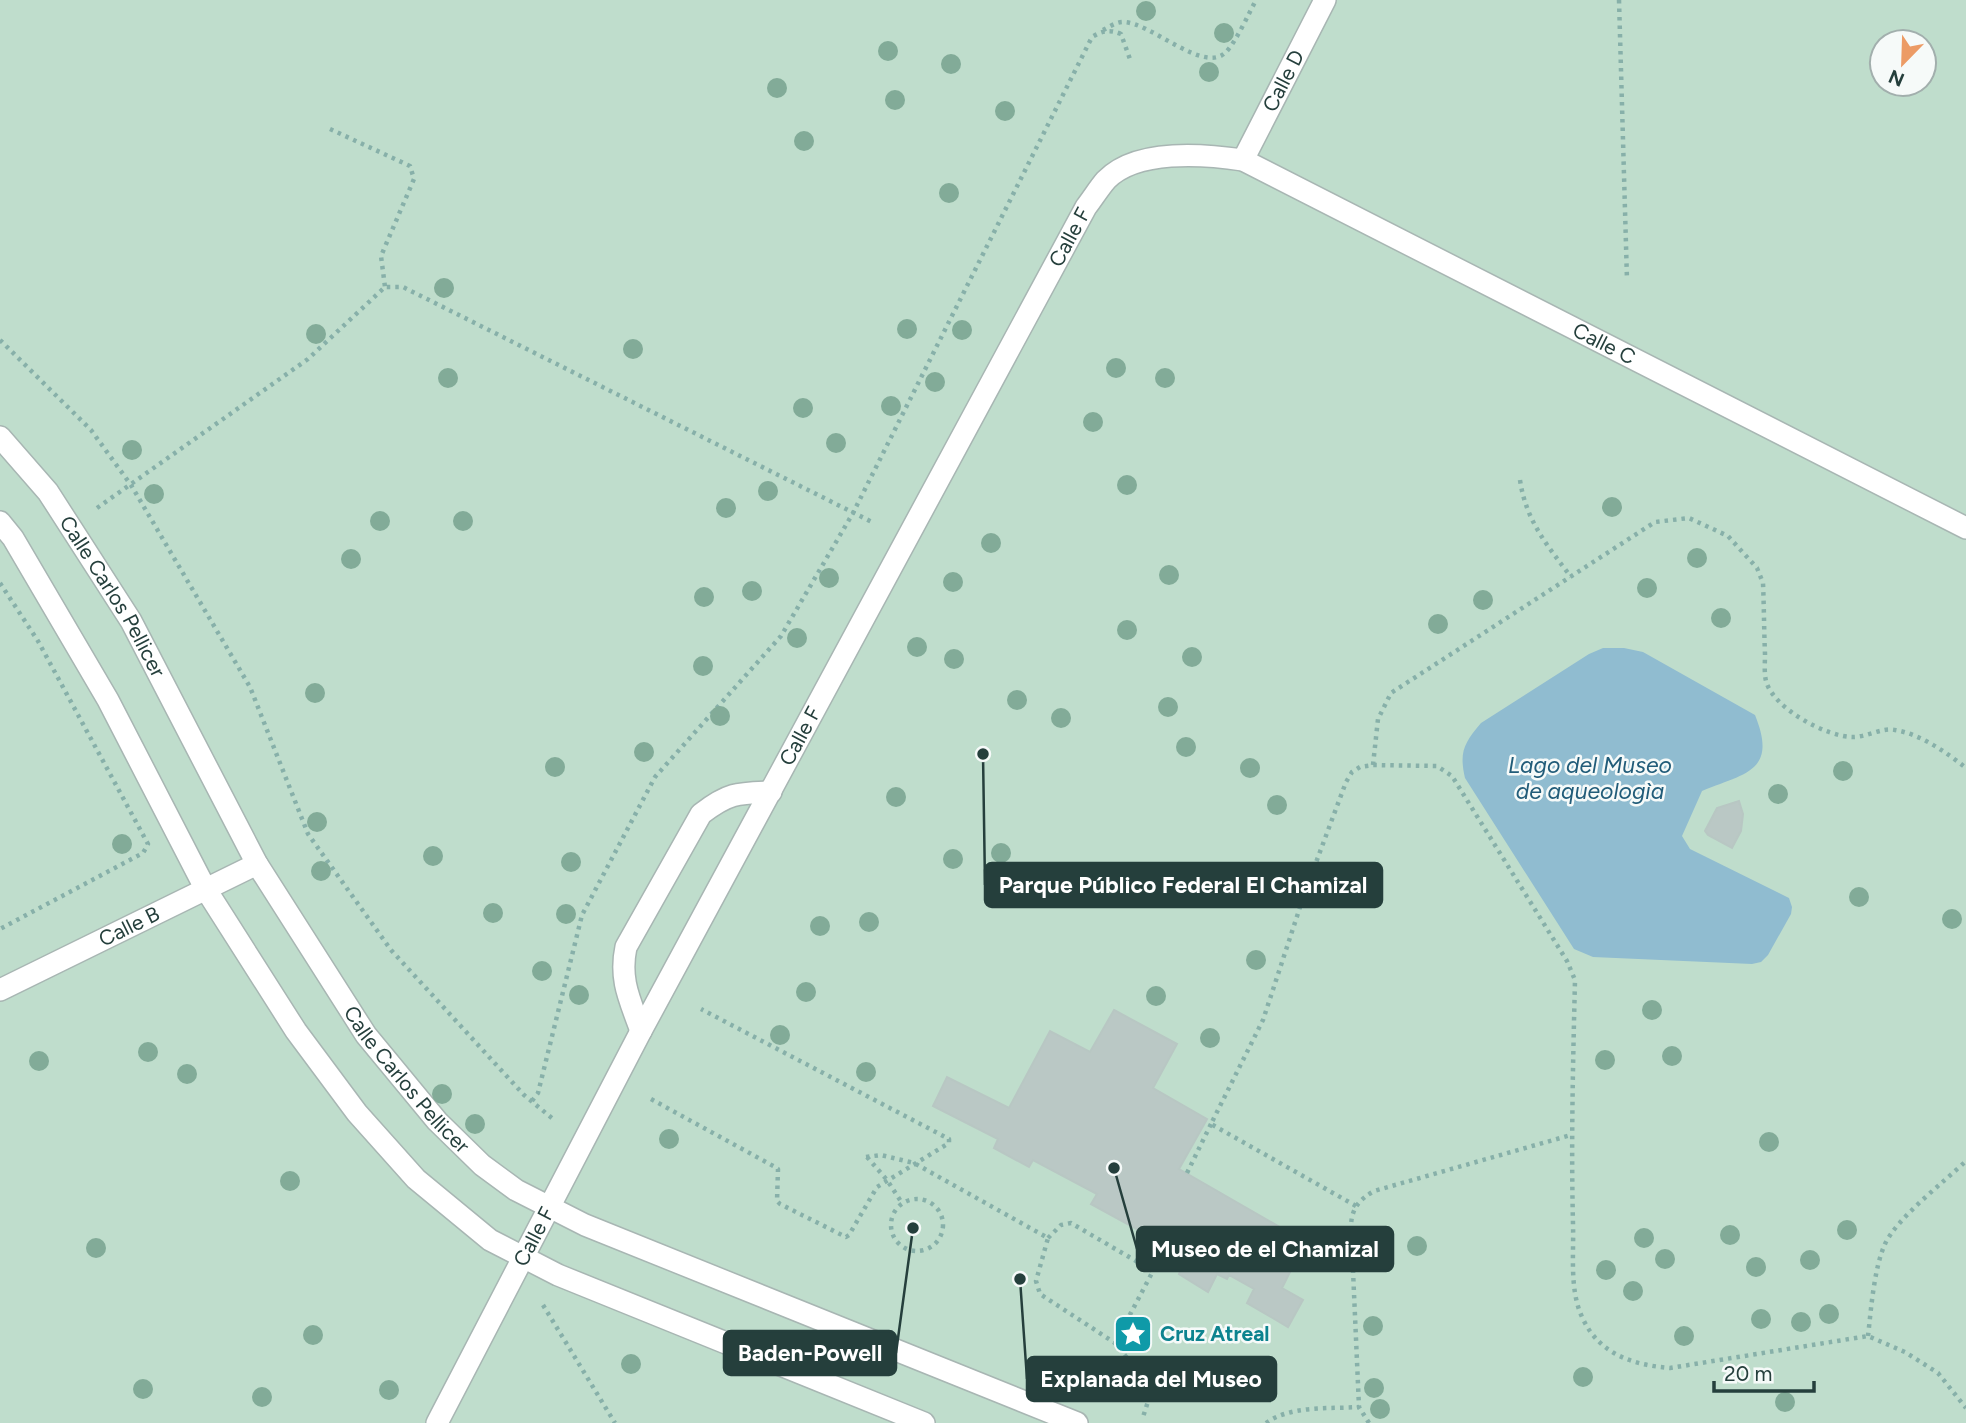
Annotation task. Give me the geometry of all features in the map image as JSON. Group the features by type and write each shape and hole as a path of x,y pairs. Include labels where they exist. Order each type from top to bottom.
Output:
{"street":[{"name":"Calle D","path":"1242,160 1325,0"},
{"name":"Calle F","path":"437,1423 642,1031 1086,206 1107,179 1124,167 1148,159 1215,156 1242,160"},
{"name":"Calle C","path":"1242,160 1966,528"},
{"name":"Calle Carlos Pellicer","path":"0,437 48,492 131,621 257,864 366,1035 437,1121 482,1165 516,1190 600,1231 1077,1423"},
{"path":"0,522 13,538 108,700 205,888 296,1031 357,1113 416,1179 490,1240 558,1275 924,1423"},
{"path":"642,1031 625,988 622,967 626,947 701,814 720,799 740,793 771,792"},
{"name":"Calle B","path":"0,990 257,864"}],"path":[{"path":"532,1101 538,1093 582,915 655,777 781,636 853,513 1092,37 1120,22 1137,24 1201,57 1215,58 1226,52 1256,0"},
{"path":"1619,0 1627,280"},
{"path":"1102,31 1112,30 1121,34 1131,62"},
{"path":"330,130 410,166 414,178 381,256 385,287"},
{"path":"97,508 308,359 385,287 403,287 874,523"},
{"path":"0,340 91,430 131,485 250,687 308,834 391,950 532,1101 553,1119"},
{"path":"1520,480 1529,516 1571,577"},
{"path":"1373,765 1378,719 1391,693 1655,522 1689,518 1728,536 1757,568 1763,583 1766,680 1773,696 1788,711 1830,732 1850,737 1891,729 1910,733 1966,768"},
{"path":"0,583 38,641 148,844 143,853 0,929"},
{"path":"1187,1173 1263,1020 1305,892 1352,772 1360,767 1373,765 1437,766 1452,776 1567,961 1574,980 1571,1135 1574,1290 1583,1319 1596,1338 1611,1353 1641,1366 1670,1368 1868,1336 1905,1352 1938,1373 1966,1408"},
{"path":"651,1099 778,1169 777,1201 780,1204 846,1237 873,1191 949,1143 949,1139 701,1009"},
{"path":"1211,1124 1356,1206"},
{"path":"1369,1423 1359,1407 1351,1225 1356,1206 1374,1191 1571,1135"},
{"path":"902,1203 887,1180 866,1157 881,1155 914,1163 1048,1238"},
{"path":"1868,1336 1872,1297 1885,1244 1900,1223 1966,1161"},
{"path":"919,1199 934,1205 940,1212 943,1229 941,1237 929,1249 912,1251 896,1242 891,1226 892,1217 902,1203 919,1199"},
{"path":"1143,1417 1152,1390 1115,1343 1040,1294 1037,1281 1048,1238 1060,1225 1071,1223 1153,1271"},
{"path":"1115,1343 1165,1250"},
{"path":"543,1305 615,1423"},
{"path":"1266,1423 1289,1412 1359,1407"}],"green space":[{"path":"0,0 1966,0 1966,1423 0,1423"}],"water":[{"name":"Lago del Museo de aqueologìa","path":"1603,648 1643,652 1755,715 1761,734 1760,759 1744,774 1702,791 1682,836 1690,849 1789,898 1791,914 1768,955 1761,962 1752,964 1593,957 1574,949 1465,778 1464,748 1481,723 1589,654"}],"building":[{"path":"1739,801 1743,814 1741,831 1732,848 1705,831 1717,808"},
{"path":"1114,1010 1177,1044 1153,1088 1207,1119 1179,1169 1290,1233 1275,1262 1291,1270 1282,1288 1303,1300 1288,1327 1247,1303 1254,1289 1229,1275 1227,1279 1217,1274 1208,1292 1179,1274 1185,1260 1143,1238 1144,1233 1091,1204 1097,1194 1033,1160 1029,1167 994,1148 998,1139 933,1106 947,1077 1009,1108 1050,1031 1090,1052"}],"place":[{"name":"Parque Público Federal El Chamizal","path":"983,754"},
{"name":"Museo de el Chamizal","path":"1114,1168"},
{"name":"Baden-Powell","path":"913,1228"},
{"name":"Explanada del Museo","path":"1020,1279"},
{"name":"Cruz Atreal","path":"1133,1334"}]}
